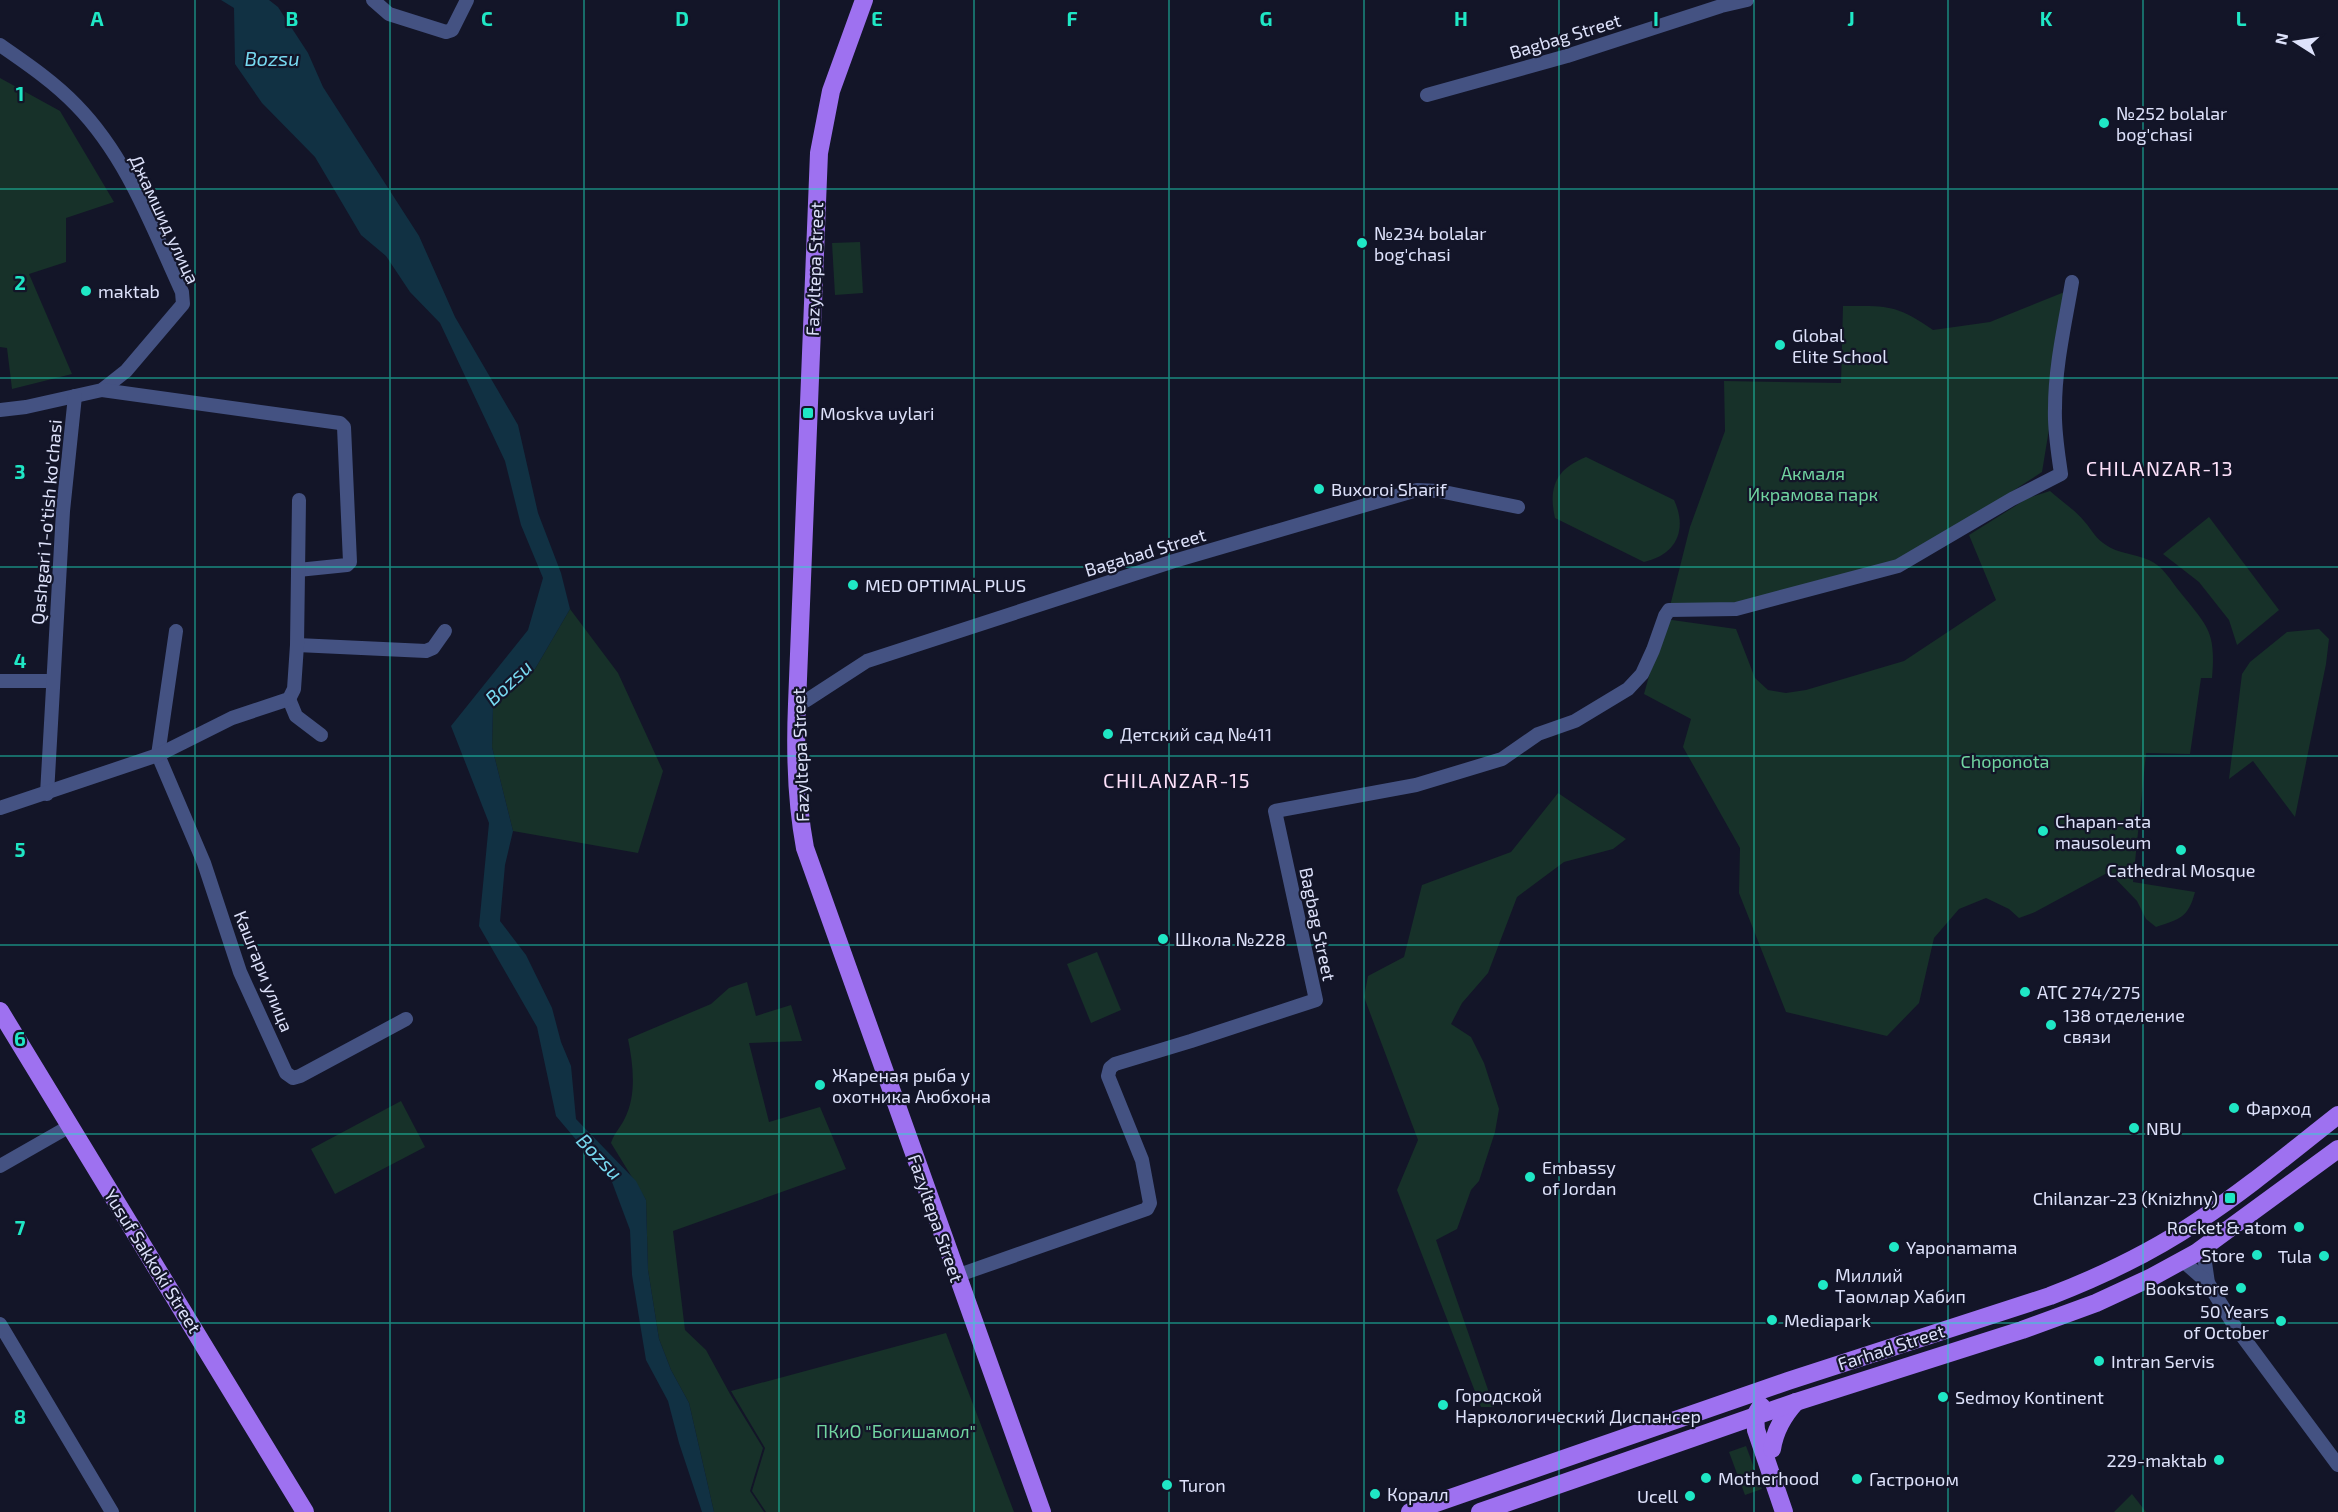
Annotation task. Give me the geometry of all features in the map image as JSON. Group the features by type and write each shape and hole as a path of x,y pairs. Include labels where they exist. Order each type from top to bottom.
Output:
{"main road":[{"name":"Fazyltepa Street","path":"852,0 821,89 812,126 806,179 790,797 797,851 845,994 1029,1512"},
{"name":"Fazyltepa Street","path":"864,0 831,91 819,153 792,704 798,796 805,848 1042,1512"},
{"name":"Yusuf Sakkoki Street","path":"0,1011 205,1344 304,1512"},
{"name":"Farhad Street","path":"1410,1512 1788,1381 2050,1296 2107,1272 2149,1251 2198,1221 2338,1115"},
{"path":"2316,1133 2327,1140 2335,1151"},
{"name":"Farhad Street","path":"1480,1512 1796,1402 2065,1315 2118,1293 2203,1249 2335,1151"},
{"path":"1788,1381 1759,1408 1755,1416 1756,1430 1797,1512"},
{"path":"1784,1512 1766,1448 1786,1413 1796,1402"},
{"path":"1722,1404 1748,1411 1755,1416"},
{"path":"1716,1430 1741,1435 1766,1448"}],"street":[{"path":"373,0 389,14 446,32 452,30 467,0"},
{"name":"Bagbag Street","path":"1427,95 1567,56 1721,6 1747,0"},
{"name":"Джамшид улица","path":"0,45 33,68 76,105 106,142 129,176 182,292 183,304 173,317 126,371 102,390"},
{"name":"Bagbag Street","path":"956,1276 1147,1209 1150,1203 1142,1160 1108,1076 1110,1068 1115,1064 1316,1000 1275,811 1416,785 1502,759 1538,734 1575,721 1628,689 1642,674 1669,610 1736,609 1898,566 2061,474 2055,437 2057,366 2072,282"},
{"name":"Джамшид улица","path":"0,410 26,407 102,390 340,423 344,427 350,562 347,565 298,570"},
{"name":"Qashgari 1-o'tish ko'chasi","path":"47,794 63,511 75,396"},
{"name":"Bagabad Street","path":"792,704 807,700 867,661 1164,564 1417,489 1439,491 1518,507"},
{"path":"0,808 158,755 232,718 289,699 294,689 297,645 300,500"},
{"path":"158,755 176,631"},
{"path":"297,645 426,651 433,648 444,631"},
{"path":"0,681 53,681"},
{"path":"289,699 296,716 321,735"},
{"name":"Кашгари улица","path":"158,755 204,863 240,972 286,1073 293,1078 300,1076 406,1019"},
{"path":"0,1166 70,1125"},
{"path":"2203,1249 2208,1283"},
{"path":"2183,1261 2208,1283 2234,1325 2338,1465"},
{"path":"0,1324 112,1512"}],"green space":[{"path":"0,78 60,111 114,202 66,218 66,262 29,274 72,374 12,389 7,348 0,347"},
{"path":"860,242 863,293 835,295 832,243"},
{"name":"Акмаля Икрамова парк","path":"2072,289 2042,472 1901,563 1739,614 1669,610 1690,527 1725,431 1724,381 1841,383 1843,306 1891,308 1910,315 1933,330 1990,322"},
{"path":"1586,457 1674,500 1680,521 1679,531 1676,540 1664,554 1644,562 1555,518 1553,497 1557,480 1568,467"},
{"name":"Choponota","path":"2050,491 2072,509 2110,548 2149,560 2158,566 2208,630 2213,650 2212,678 2201,678 2190,754 2146,753 2133,882 2195,892 2189,907 2182,916 2156,927 2146,919 2137,901 2109,872 2035,912 2019,918 2009,909 1986,898 1959,909 1934,938 1919,1003 1887,1036 1786,1012 1739,893 1740,848 1683,747 1691,719 1644,694 1665,619 1736,629 1755,678 1768,690 1786,693 1806,690 1904,661 1996,600 1969,535 2028,498"},
{"path":"2209,517 2279,610 2237,645 2229,620 2199,582 2163,554"},
{"path":"570,609 618,673 663,771 638,853 513,831 492,747 493,708 535,669"},
{"path":"2319,629 2329,639 2326,664 2295,817 2253,761 2229,779 2242,674 2250,662 2287,632"},
{"path":"1558,793 1626,839 1613,849 1564,862 1517,897 1488,973 1462,1003 1451,1024 1471,1037 1484,1063 1499,1109 1495,1132 1479,1181 1471,1190 1457,1229 1436,1240 1494,1407 1481,1407 1397,1190 1418,1140 1364,997 1368,976 1404,957 1422,885 1511,852"},
{"path":"1097,952 1121,1010 1091,1023 1067,964"},
{"path":"747,982 756,1016 791,1005 802,1041 749,1043 769,1122 820,1107 846,1169 673,1231 685,1330 706,1350 763,1448 750,1491 764,1512 714,1512 689,1403 671,1370 659,1339 648,1270 646,1200 611,1143 629,1109 633,1089 628,1039 711,1004 729,988"},
{"path":"401,1101 425,1147 335,1194 311,1149"},
{"name":"ПКиО \"Богишамол\"","path":"946,1333 1014,1512 766,1512 752,1491 765,1448 731,1391"},
{"path":"1746,1446 1762,1489 1745,1495 1729,1452"},
{"path":"2132,1494 2146,1512 2114,1512"}],"water":[{"name":"Bozsu","path":"221,0 269,0 278,7 308,53 323,87 419,236 455,317 518,425 538,513 561,573 570,609 535,669 493,708 492,747 513,831 505,865 500,921 526,955 552,1008 561,1042 571,1066 576,1119 636,1181 646,1200 648,1270 659,1339 671,1370 689,1403 714,1512 702,1512 668,1401 646,1360 632,1275 630,1230 612,1182 556,1116 537,1027 479,926 489,823 451,726 528,630 543,578 521,525 505,461 440,323 410,292 386,256 361,235 315,157 262,103 235,64 234,8"}],"place":[{"name":"№252 bolalar bog'chasi","path":"2104,123"},
{"name":"№234 bolalar bog'chasi","path":"1362,243"},
{"name":"maktab","path":"86,291"},
{"name":"Global Elite School","path":"1780,345"},
{"name":"Moskva uylari","path":"808,413"},
{"name":"Buxoroi Sharif","path":"1319,489"},
{"name":"MED OPTIMAL PLUS","path":"853,585"},
{"name":"Детский сад №411","path":"1108,734"},
{"name":"Chapan-ata mausoleum","path":"2043,831"},
{"name":"Cathedral Mosque","path":"2181,850"},
{"name":"Школа №228","path":"1163,939"},
{"name":"АТС 274/275","path":"2025,992"},
{"name":"138 отделение связи","path":"2051,1025"},
{"name":"Жареная рыба у охотника Аюбхона","path":"820,1085"},
{"name":"Фарход","path":"2234,1108"},
{"name":"NBU","path":"2134,1128"},
{"name":"Embassy of Jordan","path":"1530,1177"},
{"name":"Chilanzar-23 (Knizhny)","path":"2230,1198"},
{"name":"Rocket & atom","path":"2299,1227"},
{"name":"Yaponamama","path":"1894,1247"},
{"name":"Store","path":"2257,1255"},
{"name":"Tula","path":"2324,1256"},
{"name":"Миллий Таомлар Хабип","path":"1823,1285"},
{"name":"Bookstore","path":"2241,1288"},
{"name":"Mediapark","path":"1772,1320"},
{"name":"50 Years of October","path":"2281,1321"},
{"name":"Intran Servis","path":"2099,1361"},
{"name":"Sedmoy Kontinent","path":"1943,1397"},
{"name":"Городской Наркологический Диспансер","path":"1443,1405"},
{"name":"229-maktab","path":"2219,1460"},
{"name":"Motherhood","path":"1706,1478"},
{"name":"Гастроном","path":"1857,1479"},
{"name":"Turon","path":"1167,1485"},
{"name":"Коралл","path":"1375,1494"},
{"name":"Ucell","path":"1690,1496"}],"district":[{"name":"CHILANZAR-13","path":"2160,468"},
{"name":"CHILANZAR-15","path":"1177,780"}]}
